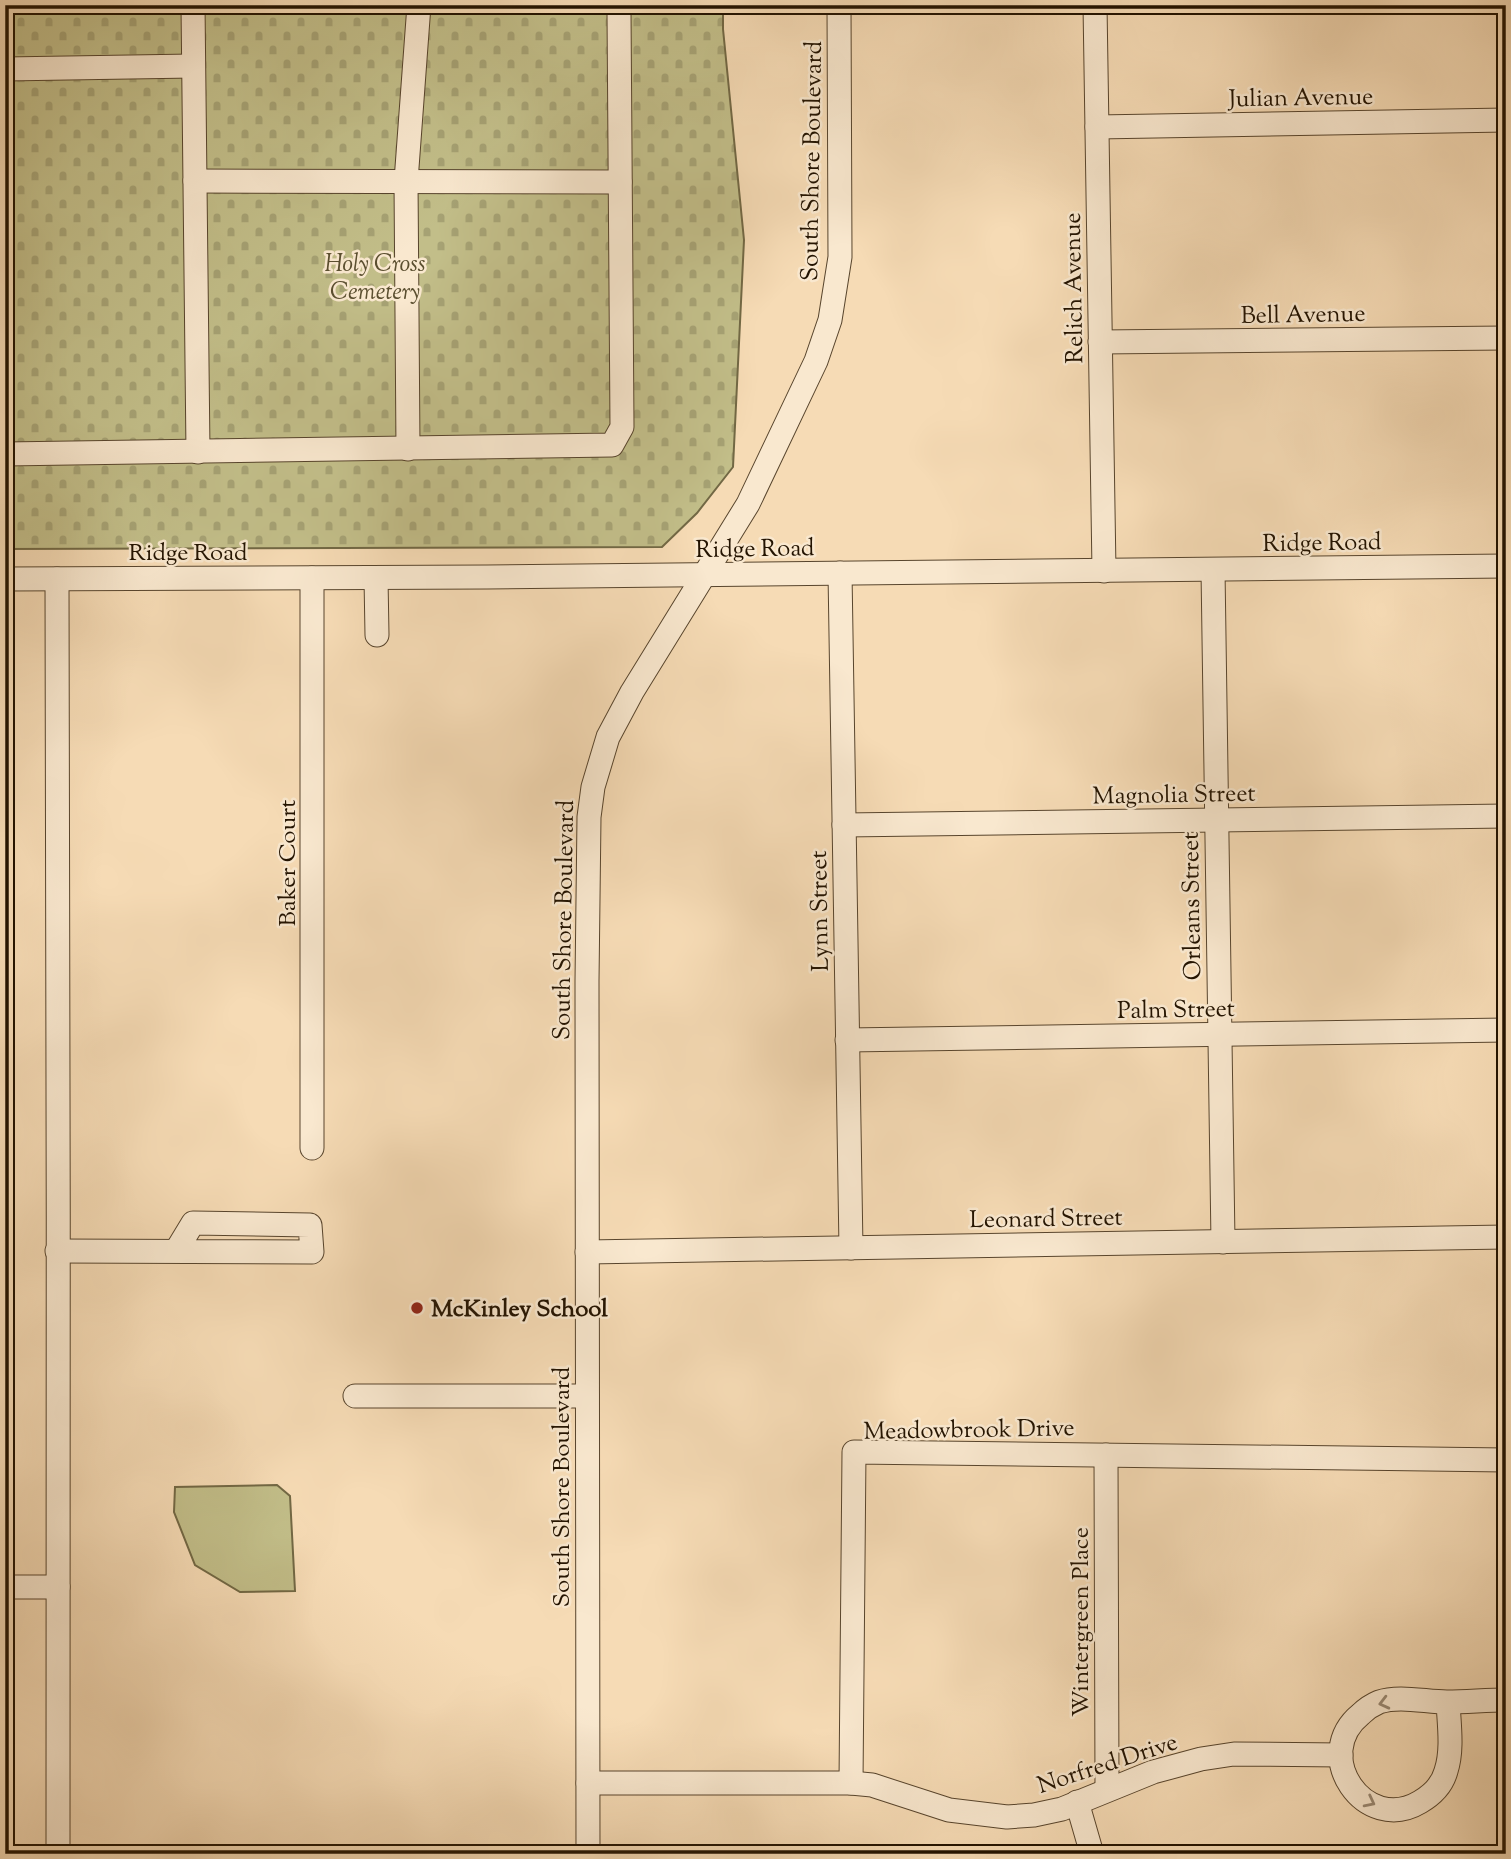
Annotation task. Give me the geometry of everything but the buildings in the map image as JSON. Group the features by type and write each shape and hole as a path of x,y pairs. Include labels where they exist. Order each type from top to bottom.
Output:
{"street":[{"path":"193,5 198,452"},
{"path":"408,449 406,181 419,5"},
{"path":"5,454 612,445 622,427 621,5"},
{"name":"South Shore Boulevard","path":"587,1854 587,994 589,817 593,787 608,737 632,692 748,504 816,361 830,320 841,257 839,5"},
{"name":"Relich Avenue","path":"1095,5 1104,571"},
{"path":"5,69 193,66"},
{"name":"Julian Avenue","path":"1097,127 1506,120"},
{"path":"195,180 620,182"},
{"name":"Bell Avenue","path":"1100,342 1506,338"},
{"name":"Ridge Road","path":"5,579 376,578 1506,566"},
{"name":"Orleans Street","path":"1213,570 1223,1242"},
{"name":"Lynn Street","path":"840,573 851,1248"},
{"name":"Baker Court","path":"312,578 312,1148"},
{"path":"376,578 377,635"},
{"path":"57,579 58,1854"},
{"name":"Magnolia Street","path":"844,825 1506,816"},
{"name":"Palm Street","path":"846,1040 1506,1030"},
{"path":"57,1251 313,1252 310,1225 193,1223 176,1251"},
{"name":"Leonard Street","path":"587,1252 1506,1237"},
{"path":"355,1396 587,1396"},
{"name":"Meadowbrook Drive","path":"850,1783 854,1452 1506,1460"},
{"name":"Wintergreen Place","path":"1106,1455 1107,1790"},
{"path":"5,1587 58,1587"},
{"path":"1448,1702 1447,1771 1430,1796 1413,1806 1385,1809 1370,1804 1357,1794 1342,1768 1343,1738 1353,1720 1378,1702 1506,1700"},
{"name":"Norfred Drive","path":"850,1783 872,1785 920,1802 979,1815 1034,1815 1062,1809 1153,1772 1234,1754 1341,1755"},
{"path":"588,1783 850,1783"},
{"path":"1077,1802 1092,1854"}],"green space":[{"name":"Holy Cross Cemetery","path":"5,5 723,5 723,29 744,240 733,467 697,513 662,547 5,549"},
{"path":"277,1485 290,1496 295,1591 240,1592 195,1565 174,1512 175,1487"}],"place":[{"name":"McKinley School","path":"417,1308"}]}
